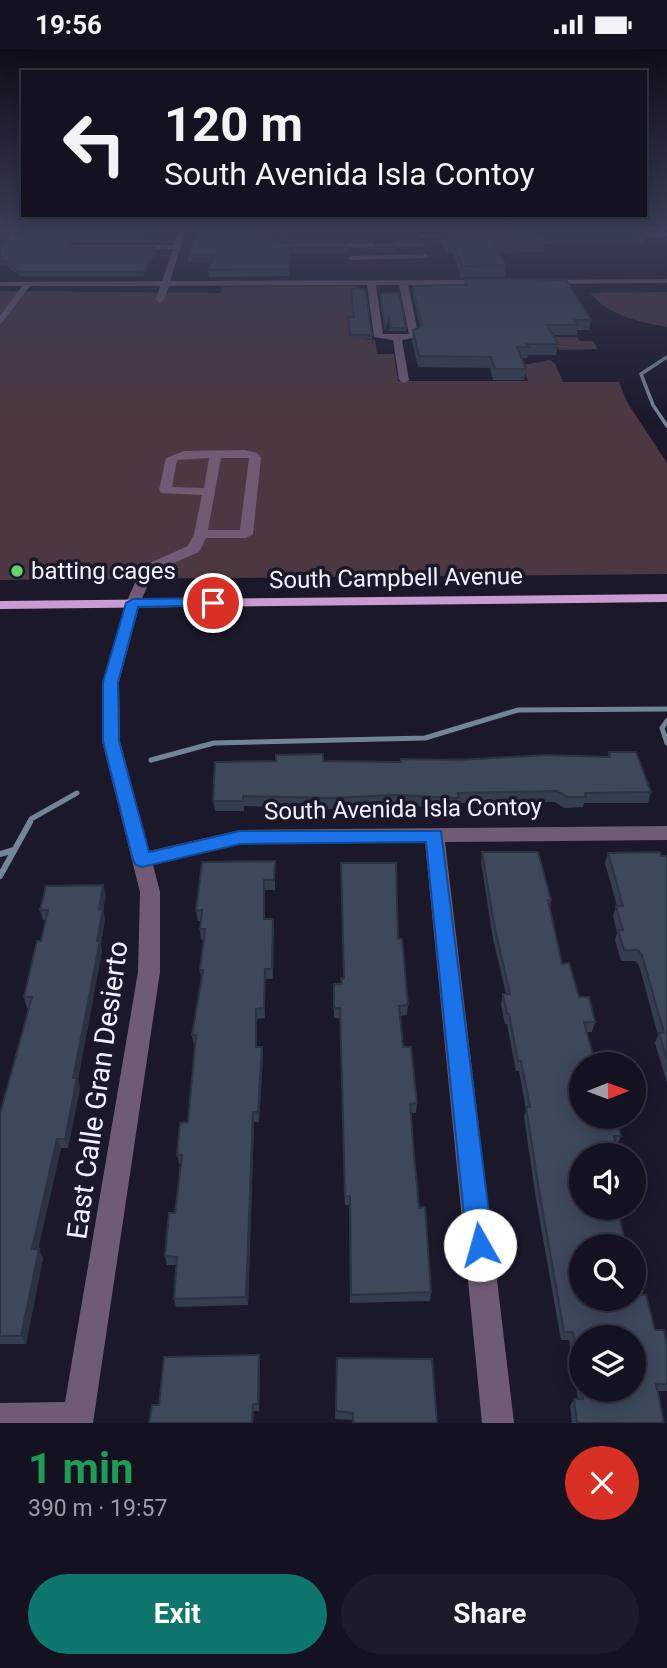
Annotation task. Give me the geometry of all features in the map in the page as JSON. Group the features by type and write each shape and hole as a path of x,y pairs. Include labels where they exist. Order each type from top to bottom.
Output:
{"main road":[{"name":"South Campbell Avenue","path":"0,605 667,598"}],"street":[{"path":"0,322 21,294"},
{"path":"160,300 162,294"},
{"path":"383,294 373,295 379,337 414,337 406,294"},
{"path":"397,337 404,380"},
{"path":"209,492 170,492 164,487 172,458 216,454 245,454 255,458 246,534 201,534 209,492 216,454"},
{"name":"East Calle Gran Desierto","path":"78,1420 149,972 150,892 111,741 111,682 133,603 151,569 190,552 198,545 201,534"},
{"name":"South Avenida Isla Contoy","path":"142,860 240,837 667,833"},
{"path":"434,835 498,1423"},
{"path":"0,1419 78,1420"}],"shaded area":[{"path":"0,294 357,294 362,339 375,340 377,354 394,354 398,381 528,381 522,365 550,360 555,364 563,382 619,382 627,402 667,463 667,574 0,580"},
{"path":"591,294 667,294 667,327 615,313"},
{"path":"554,337 577,337 580,341 593,341 598,349 559,350"}],"building":[{"path":"352,294 366,294 372,335 350,335 348,317 354,317"},
{"path":"380,294 399,294 406,328 391,328 389,318 385,328"},
{"path":"415,294 575,294 591,320 575,320 578,325 547,325 558,344 527,344 529,347 517,347 526,369 495,369 491,357 419,356 413,330 422,326"},
{"path":"609,752 636,752 651,792 585,793 586,797 567,797 557,791 458,793 459,798 395,795 332,798 243,796 243,801 213,801 215,762 276,761 276,755 323,754 323,761 401,762 401,759 459,760 546,755 610,757"},
{"path":"482,852 538,852 551,900 548,900 562,964 569,963 579,997 589,997 595,1022 584,1022 592,1052 569,1052 569,1129 619,1129 621,1136 614,1136 615,1143 569,1143 569,1220 620,1220 623,1234 569,1234 569,1311 646,1311 646,1295 655,1330 664,1330 667,1346 667,1384 656,1384 664,1423 577,1423 574,1402 646,1402 646,1325 569,1325 569,1332 564,1332 526,1107 530,1107 503,994 510,994 495,929"},
{"path":"660,852 661,856 667,856 667,1060 659,1033 664,1033 642,955 638,950 624,950 618,930 623,930 616,906 623,906 608,853"},
{"path":"275,861 274,880 264,880 264,919 273,919 272,969 265,969 264,1008 256,1009 256,1047 262,1047 258,1112 253,1112 246,1297 174,1299 177,1257 165,1256 169,1213 175,1213 182,1155 177,1155 180,1123 188,1122 196,1035 192,1035 203,970 200,970 205,929 200,929 202,910 196,911 202,862"},
{"path":"341,863 396,863 398,939 402,939 408,1005 399,1006 403,1047 411,1047 417,1103 410,1104 414,1154 419,1208 425,1207 431,1292 351,1295 350,1196 345,1196 340,1008 334,1008 334,984 342,984 341,978 344,978"},
{"path":"103,885 99,909 103,909 97,941 100,941 73,1078 77,1078 65,1139 57,1139 32,1249 39,1249 21,1336 0,1336 0,1114 32,997 24,997 37,941 41,941 48,910 40,910 46,886"},
{"path":"259,1355 258,1404 253,1404 252,1423 149,1423 152,1405 159,1405 164,1357"},
{"path":"337,1358 432,1359 437,1423 353,1423 353,1413 336,1411"}],"waterway":[{"path":"667,357 641,374 653,405 667,426"},
{"path":"151,760 214,743 425,738 518,710 667,709"},
{"path":"667,721 662,728 667,743"},
{"path":"29,823 31,819 77,793"},
{"path":"0,876 30,822"},
{"path":"0,854 14,850"}],"place":[{"name":"batting cages","path":"17,571"}],"route":[{"path":"213,603 133,603 111,682 111,741 142,860 240,837 434,835 480,1245"}]}
